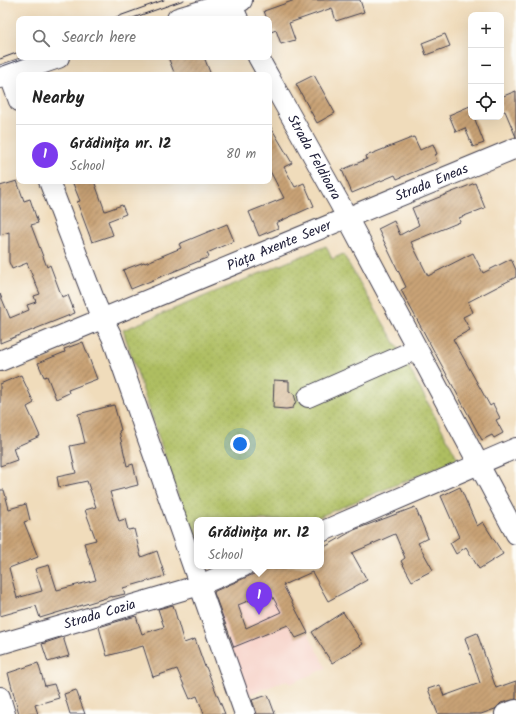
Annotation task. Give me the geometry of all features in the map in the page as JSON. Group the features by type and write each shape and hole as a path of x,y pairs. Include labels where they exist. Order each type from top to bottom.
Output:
{"main road":[{"path":"192,16 236,7"},
{"path":"4,76 49,60"}],"street":[{"name":"Strada Feldioara","path":"260,60 267,72"},
{"path":"4,76 16,97"},
{"name":"Strada Feldioara","path":"272,81 347,218"},
{"name":"Strada Eneas","path":"347,218 516,148"},
{"path":"50,184 97,307 112,337 194,568"},
{"name":"Piața Axente Sever","path":"0,361 347,218 478,464"},
{"path":"308,397 416,349"},
{"path":"324,531 516,448"},
{"path":"478,464 516,534"},
{"path":"194,569 245,714"},
{"path":"200,585 237,569"},
{"name":"Strada Cozia","path":"0,644 200,585"},
{"path":"0,697 5,714"},
{"path":"506,714 516,710"}],"shaded area":[{"path":"264,569 276,569 326,668 290,684 288,680 248,695 213,598 216,588"}],"green space":[{"path":"326,246 332,259 343,254 402,355 458,459 318,517 194,517 194,544 123,330"}],"building":[{"path":"295,0 360,0 364,12 336,21 332,8 289,23 295,40 281,44 276,30 272,32 272,16 266,16 264,11"},
{"path":"445,34 450,46 426,55 422,43"},
{"path":"169,60 205,60 210,72 174,72"},
{"path":"314,75 335,113 317,123 296,84"},
{"path":"516,91 516,137 504,111 504,96"},
{"path":"468,107 468,120 475,120 484,143 473,147 465,128 456,132 449,115"},
{"path":"272,129 292,163 284,167 295,187 304,183 314,206 276,223 278,228 259,236 249,212 284,198 272,175"},
{"path":"414,137 420,150 433,144 437,154 435,155 437,162 397,179 395,175 352,193 342,170 367,159 366,156"},
{"path":"16,181 24,201 30,199 38,223 31,225 47,267 50,265 62,297 68,295 75,313 0,343 0,294 10,318 29,310 27,305 36,302 34,296 40,294 27,263 12,269 9,262 9,232 0,235 0,186"},
{"path":"475,183 485,208 459,218 460,222 411,242 428,276 473,253 483,273 511,259 516,270 516,277 468,302 473,312 463,317 470,330 453,339 490,406 493,404 500,418 496,420 503,433 494,438 492,435 482,440 401,290 406,287 378,229 394,221 400,235 419,225 412,208"},
{"path":"73,184 95,184 105,211 122,205 126,214 108,221 113,235 92,242 77,202 80,201"},
{"path":"227,224 234,241 207,253 209,257 131,289 123,270 144,262 145,263 181,248 179,244"},
{"path":"83,342 97,379 68,390 69,393 56,399 47,376 44,377 38,363 65,352 64,349"},
{"path":"21,375 34,403 27,407 40,436 13,448 17,460 0,466 0,384"},
{"path":"274,380 289,381 289,391 294,394 296,401 293,408 273,408"},
{"path":"114,405 121,430 119,431 127,466 133,464 138,485 110,492 119,521 125,519 128,530 134,529 141,557 157,551 165,576 123,588 125,594 112,596 40,618 36,606 0,616 0,490 4,490 9,509 26,504 30,520 24,522 38,557 9,568 17,598 42,591 35,569 49,565 57,590 96,580 84,543 96,540 85,510 96,507 87,481 59,487 57,477 76,473 70,446 85,443 78,414"},
{"path":"460,487 477,526 483,522 503,554 479,569 466,547 456,554 450,543 459,537 441,496"},
{"path":"415,507 428,538 418,543 433,570 412,581 401,561 405,558 395,534 352,553 367,580 328,601 312,572 283,585 308,633 296,638 288,625 234,647 214,593 215,591 265,569 324,569 324,547 354,530","holes":["270,592 281,612 246,628 238,605"]},
{"path":"173,605 184,643 195,639 225,714 204,714 197,696 190,699 177,669 153,677 143,646 107,656 99,627 136,616 142,634 164,627 158,609"},
{"path":"343,612 363,644 332,663 312,632"},
{"path":"477,633 496,688 516,681 516,699 501,703 495,709 481,714 438,714 428,689 440,685 444,696 480,683 465,638"},
{"path":"63,637 69,656 48,662 42,644"},
{"path":"38,663 45,686 54,684 59,698 35,705 38,714 19,714 8,673"},
{"path":"76,690 85,714 70,714 64,694"},
{"path":"268,695 275,714 257,714 252,700"}],"tram line":[{"path":"119,16 164,0"},
{"path":"139,16 184,0"},
{"path":"0,59 16,53"},
{"path":"0,67 20,60"}],"place":[{"name":"Grădinița nr. 12","path":"259,615"}]}
